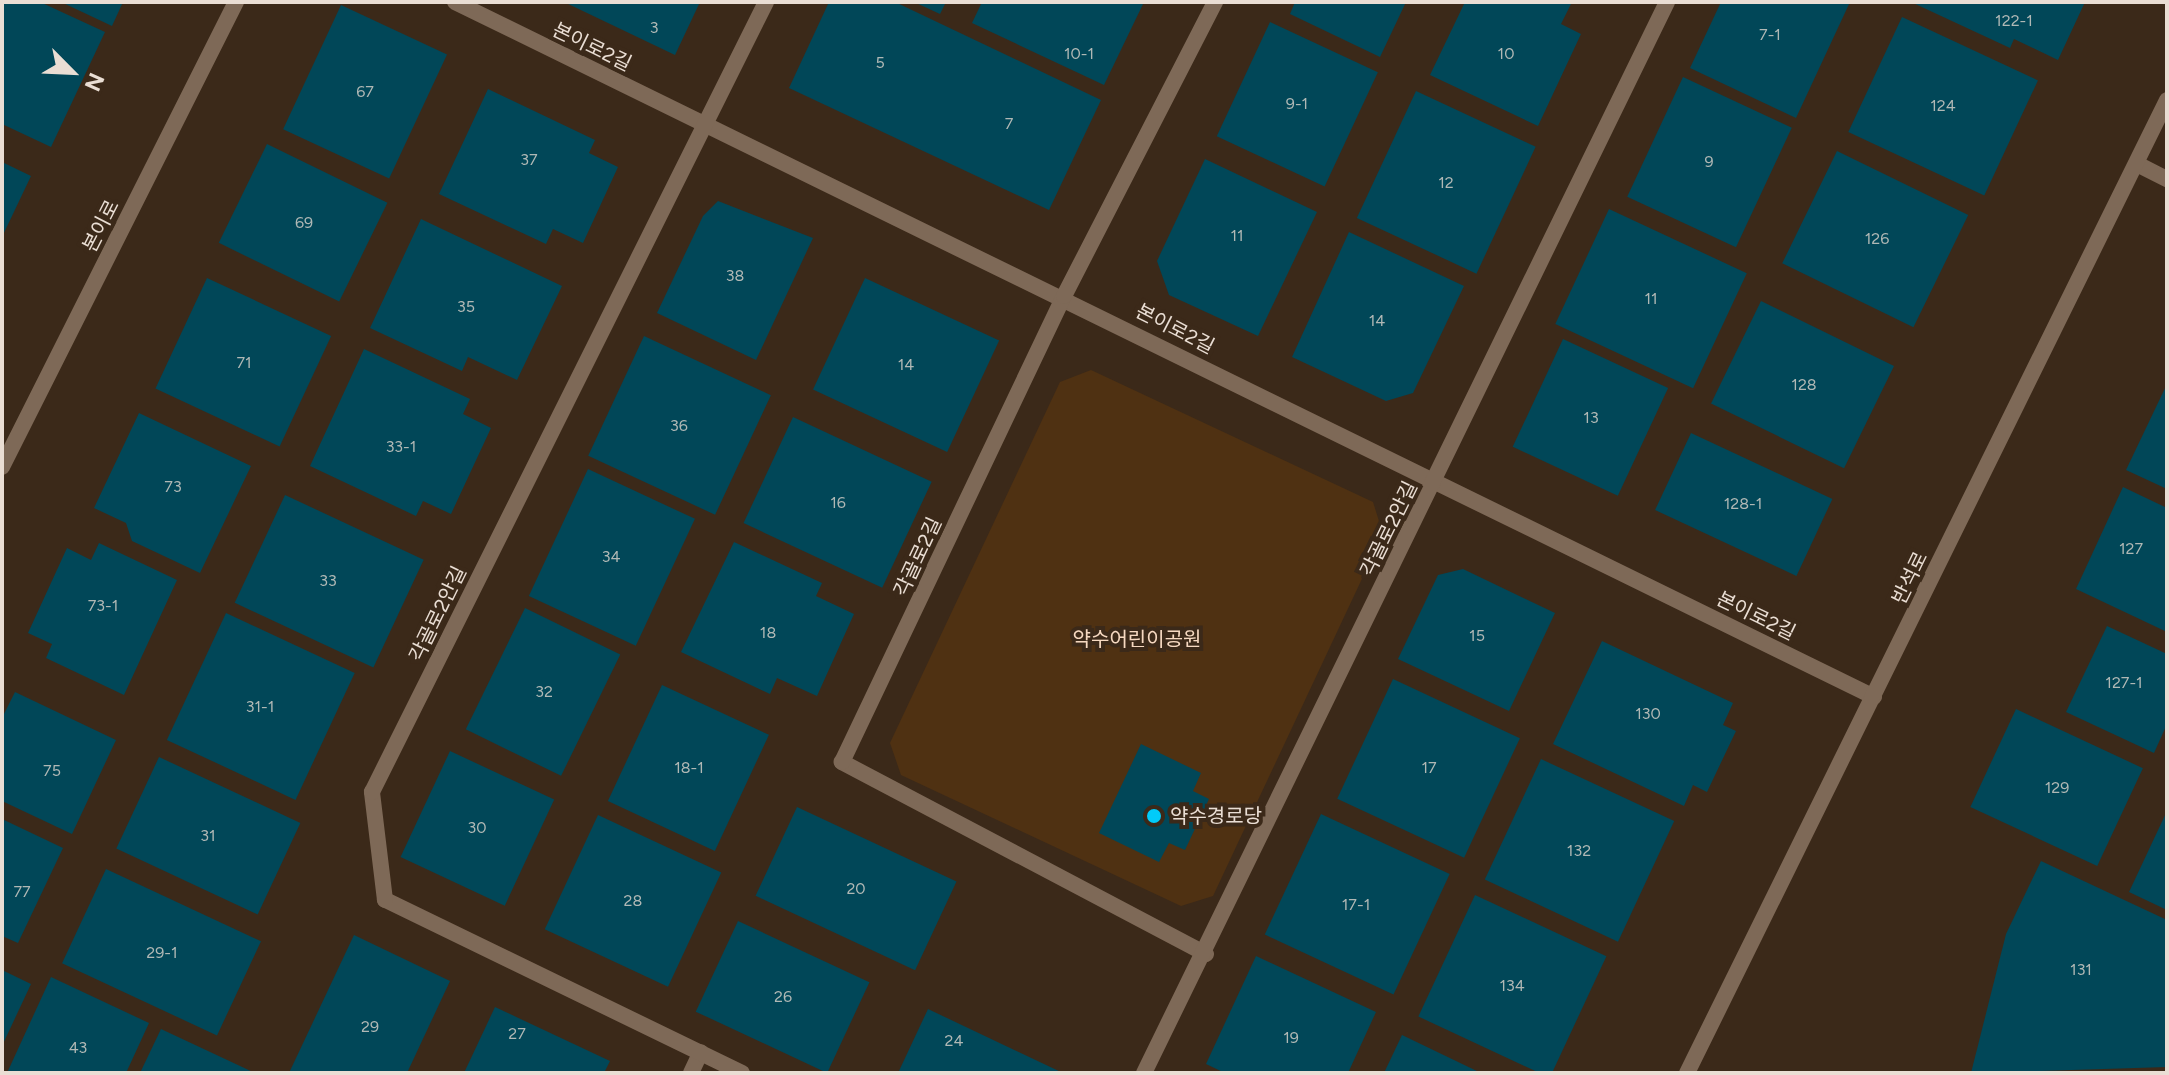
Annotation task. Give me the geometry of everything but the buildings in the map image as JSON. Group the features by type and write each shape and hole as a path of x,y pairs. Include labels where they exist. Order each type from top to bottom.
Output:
{"street":[{"name":"본이로","path":"2,467 236,2"},
{"name":"본이로2길","path":"455,2 1064,296 1874,697"},
{"name":"각골로2안길","path":"742,1073 385,900 372,792 766,2"},
{"name":"각골로2길","path":"1206,954 842,762 1064,296 1215,2"},
{"name":"각골로2안길","path":"1144,1073 1206,954 1667,2"},
{"name":"반석로","path":"1690,1072 2167,100"},
{"path":"2137,164 2167,179"},
{"path":"691,1073 701,1052"}],"green space":[{"name":"약수어린이공원","path":"1091,370 1373,502 1383,534 1213,896 1181,906 901,775 890,743 1060,382"}],"place":[{"name":"약수경로당","path":"1154,816"}]}
